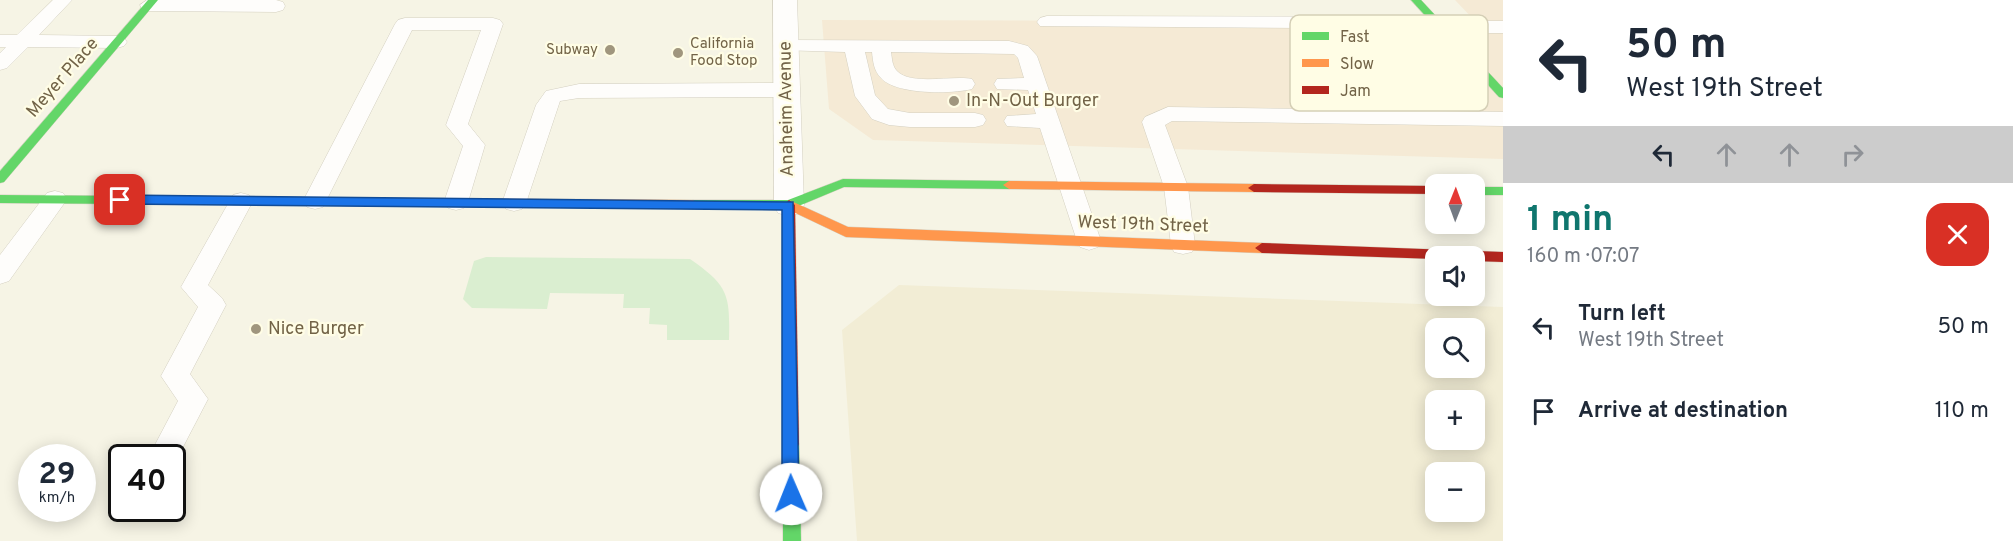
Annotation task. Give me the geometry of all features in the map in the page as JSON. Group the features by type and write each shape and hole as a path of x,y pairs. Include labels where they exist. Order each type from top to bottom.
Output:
{"main road":[{"path":"1416,0 1430,15"},
{"name":"Meyer Place","path":"0,179 151,2"},
{"path":"1488,79 1503,95"},
{"name":"West 19th Street","path":"0,199 789,205 843,183 1425,190"},
{"path":"1485,191 1503,191"},
{"name":"West 19th Street","path":"789,205 846,232 1503,256"},
{"name":"Anaheim Avenue","path":"789,205 792,541"}],"street":[{"name":"Anaheim Avenue","path":"784,0 789,205"}],"lane":[{"path":"0,64 63,0"},
{"path":"151,2 276,6"},
{"path":"1047,22 1290,24"},
{"path":"315,201 405,24 493,24 457,125 474,145 456,202"},
{"path":"1488,27 1503,27"},
{"path":"0,41 117,42"},
{"path":"786,46 1009,47 1021,50 1027,56 1089,241"},
{"path":"854,46 865,96 880,114 890,118 910,120 975,120"},
{"path":"881,46 884,66 894,79 912,84 965,84"},
{"path":"1004,84 1036,84"},
{"path":"514,203 547,105 553,96 579,91 787,90"},
{"path":"1183,245 1176,187 1153,122 1168,114 1503,119"},
{"path":"1015,121 1048,121"},
{"path":"0,274 55,199"},
{"path":"170,444 194,399 175,376 213,305 194,287 241,201"}],"shaded area":[{"path":"1455,0 1503,0 1503,159 873,140 829,109 822,20 1290,21 1290,111 1488,111 1488,15 1469,15"},
{"path":"899,285 1425,304 1425,306 1503,307 1503,541 857,541 842,330"}],"green space":[{"path":"486,257 690,259 713,277 724,293 729,312 729,340 667,340 667,325 649,324 650,308 623,308 624,294 550,293 547,309 472,308 463,299 474,261"}],"traffic: fast":[{"path":"0,179 153,0"},
{"path":"1416,0 1430,15"},
{"path":"1488,79 1503,95"},
{"path":"693,204 789,205 843,183 1009,185"},
{"path":"1485,191 1503,191"},
{"path":"0,199 384,202"},
{"path":"791,444 792,541"}],"traffic: slow":[{"path":"1009,185 1254,188"},
{"path":"384,202 693,204"},
{"path":"789,205 846,232 1262,248"}],"traffic: jam":[{"path":"1254,188 1425,190"},
{"path":"789,205 791,444"},
{"path":"1262,248 1503,257"}],"place":[{"name":"Subway","path":"610,50"},
{"name":"California Food Stop","path":"678,53"},
{"name":"In-N-Out Burger","path":"954,101"},
{"name":"Nice Burger","path":"256,329"}],"route":[{"path":"120,200 789,205 791,494"}]}
